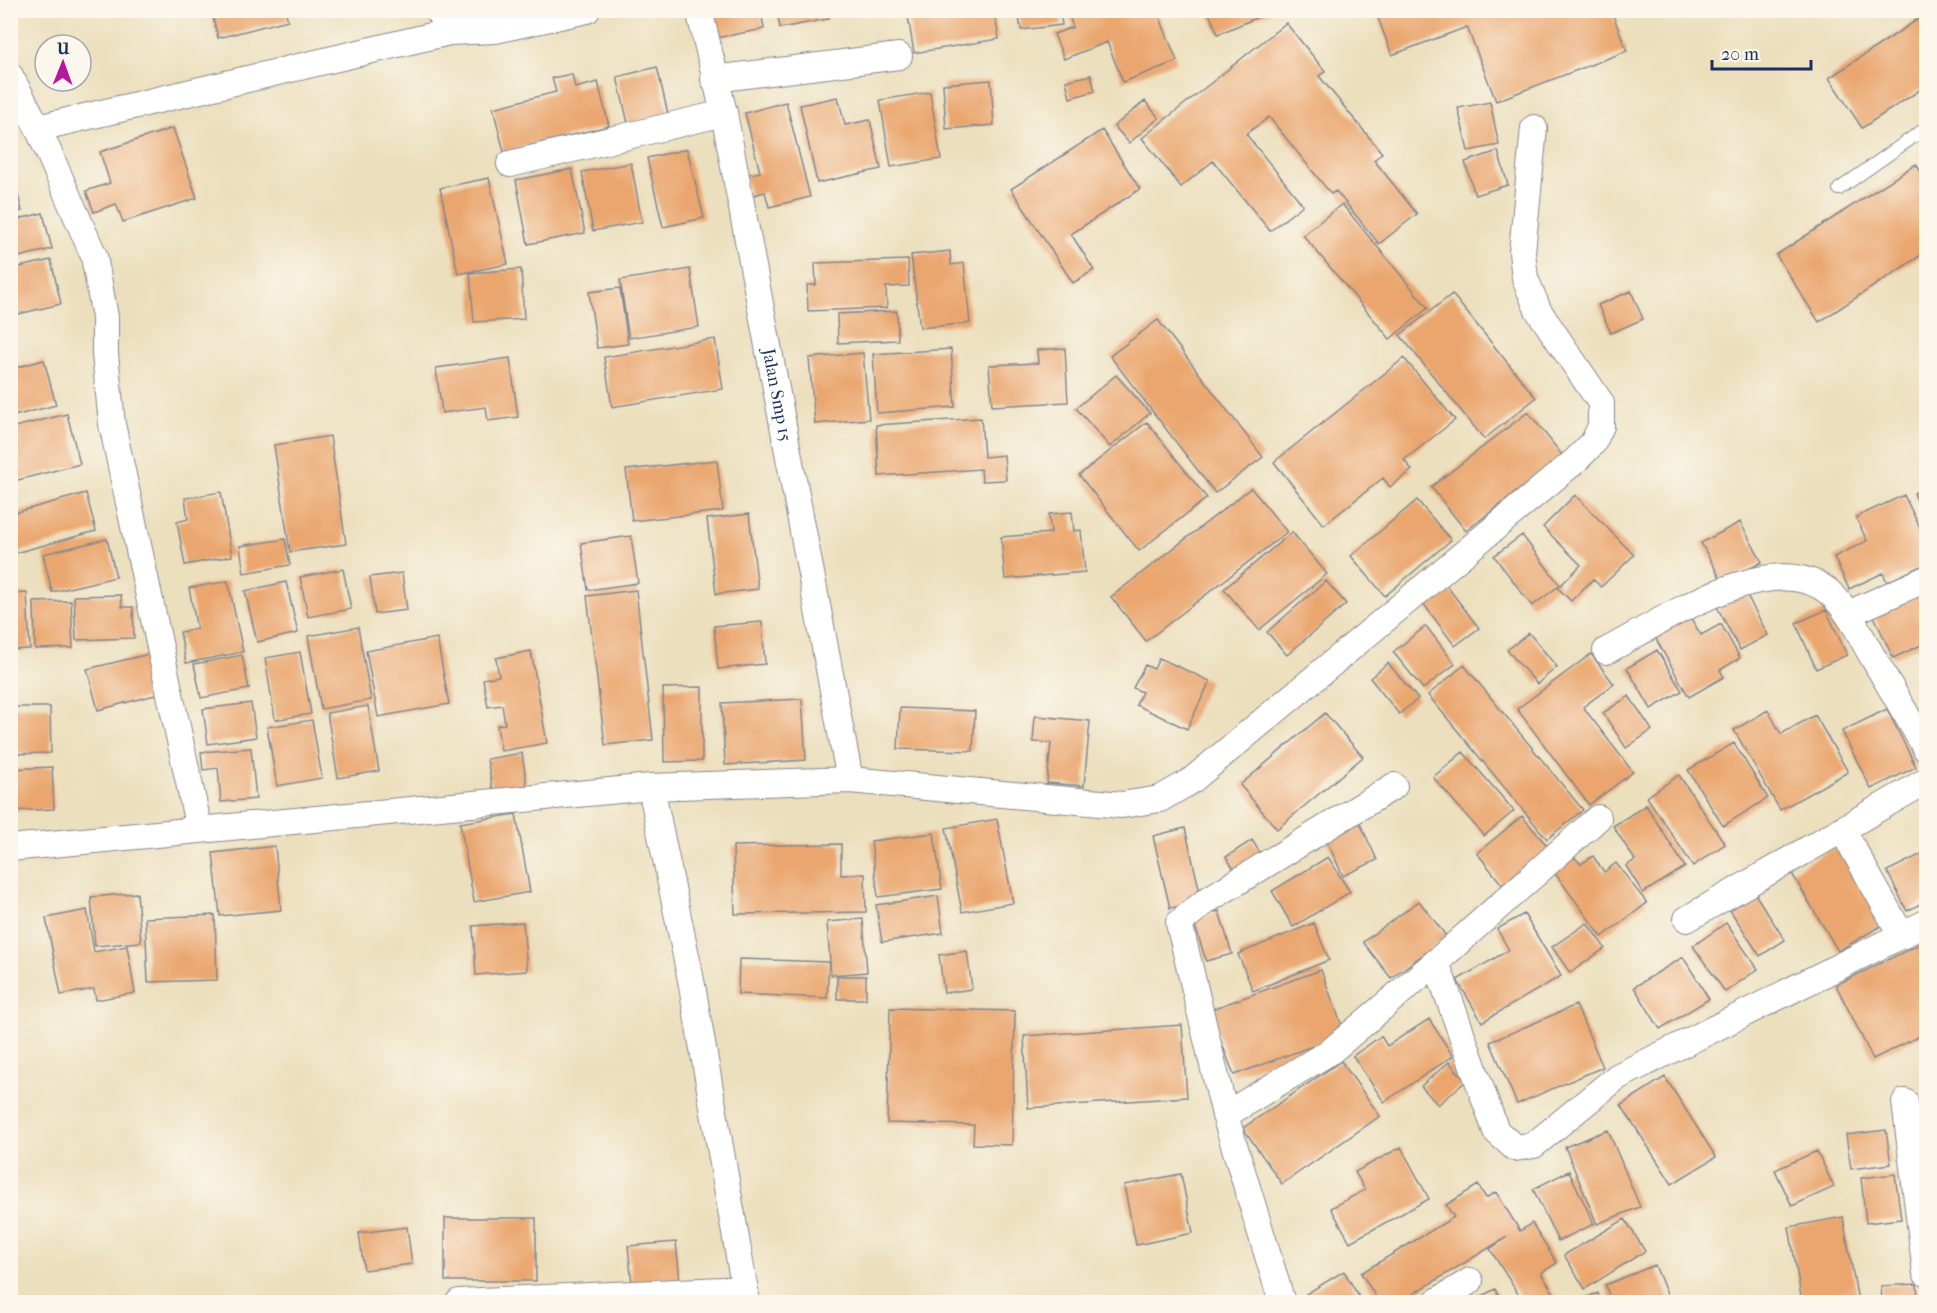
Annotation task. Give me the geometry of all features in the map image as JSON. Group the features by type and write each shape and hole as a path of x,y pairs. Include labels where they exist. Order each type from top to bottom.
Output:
{"street":[{"path":"38,128 443,21 495,30 587,10"},
{"name":"Jalan Smp 15","path":"699,10 724,113 850,780"},
{"path":"714,79 899,56"},
{"path":"10,76 38,128 93,256 105,318 105,354 112,424 199,829"},
{"path":"510,164 724,113"},
{"path":"10,848 651,787 850,780 1122,805 1160,799 1191,782 1576,460 1593,443 1601,426 1601,403 1538,310 1526,278 1522,252 1534,128"},
{"path":"1606,651 1727,588 1773,578 1804,580 1829,592 1848,614 1919,719 1926,749"},
{"path":"1848,614 1926,579"},
{"path":"1687,920 1926,781"},
{"path":"1282,1302 1225,1115 1179,923 1206,901 1394,786"},
{"path":"459,1302 746,1296 691,980 651,787"},
{"path":"1225,1115 1330,1051 1436,962 1598,818"},
{"path":"1842,829 1902,936"},
{"path":"1436,962 1496,1131 1515,1148 1533,1145 1617,1077 1926,922"},
{"path":"1905,1102 1926,1273"},
{"path":"1436,1302 1470,1281"}],"lane":[{"path":"1839,189 1926,128"}],"building":[{"path":"211,10 285,10 288,20 218,38"},
{"path":"711,10 761,10 764,29 716,38"},
{"path":"777,10 827,10 829,19 780,28"},
{"path":"907,10 994,10 999,39 914,53"},
{"path":"1018,10 1060,10 1062,25 1021,30"},
{"path":"1067,10 1157,10 1177,61 1123,82 1107,42 1064,59 1054,34 1073,27"},
{"path":"1375,10 1611,10 1627,51 1496,101 1467,27 1392,55"},
{"path":"1208,11 1273,11 1218,34"},
{"path":"1926,14 1926,86 1862,128 1829,78"},
{"path":"1286,23 1325,71 1319,76 1382,153 1374,160 1417,214 1379,244 1336,191 1331,194 1269,117 1246,134 1303,205 1270,231 1213,161 1181,187 1142,138"},
{"path":"657,67 668,114 628,123 617,77"},
{"path":"572,74 575,88 598,82 609,126 504,152 493,108 556,92 552,78"},
{"path":"1091,75 1095,91 1070,98 1066,81"},
{"path":"991,80 994,125 946,129 943,84"},
{"path":"930,92 941,159 891,167 880,100"},
{"path":"838,97 845,125 870,120 881,169 817,183 800,105"},
{"path":"1145,101 1159,118 1129,143 1114,126"},
{"path":"786,102 810,197 769,207 765,192 750,196 745,175 760,172 745,113"},
{"path":"1490,102 1499,145 1468,151 1458,108"},
{"path":"173,128 197,198 123,222 116,204 94,212 86,191 110,183 100,152"},
{"path":"1102,130 1140,189 1071,234 1094,270 1073,283 1011,189"},
{"path":"687,149 704,218 663,227 647,158"},
{"path":"1498,151 1508,185 1475,195 1465,162"},
{"path":"631,163 642,222 593,231 582,172"},
{"path":"1916,164 1926,180 1926,252 1819,322 1776,255"},
{"path":"10,168 22,211 10,214"},
{"path":"572,169 585,233 528,244 516,180"},
{"path":"489,178 508,264 458,274 440,188"},
{"path":"1342,204 1428,308 1390,339 1303,235"},
{"path":"43,213 52,249 10,259 10,221"},
{"path":"950,251 951,265 964,263 970,323 920,328 911,255"},
{"path":"51,260 61,304 10,316 10,269"},
{"path":"908,260 909,286 886,287 887,308 808,311 807,285 816,285 815,263"},
{"path":"521,269 524,319 474,322 470,273"},
{"path":"690,269 699,327 629,338 620,280"},
{"path":"620,288 628,344 597,348 589,292"},
{"path":"1631,291 1643,319 1611,333 1598,305"},
{"path":"1452,294 1536,398 1484,439 1400,335"},
{"path":"897,311 898,340 838,343 837,314"},
{"path":"1158,320 1263,457 1215,493 1110,356"},
{"path":"715,339 723,389 612,407 604,357"},
{"path":"1065,348 1068,402 992,406 989,365 1038,363 1037,350"},
{"path":"951,349 955,407 877,413 873,354"},
{"path":"863,353 869,419 815,424 809,358"},
{"path":"510,358 518,417 488,421 486,407 442,413 436,368"},
{"path":"1404,358 1455,420 1404,460 1412,470 1390,487 1383,478 1324,525 1274,462"},
{"path":"44,360 56,405 10,417 10,369"},
{"path":"1116,375 1150,413 1110,447 1076,408"},
{"path":"1528,412 1563,456 1466,531 1431,487"},
{"path":"67,414 80,464 10,482 10,428"},
{"path":"981,418 984,457 1004,455 1006,480 982,481 981,469 879,476 876,425"},
{"path":"1147,422 1207,498 1139,551 1079,475"},
{"path":"330,436 346,544 290,552 274,445"},
{"path":"717,460 723,511 632,521 626,470"},
{"path":"1926,487 1926,520 1914,493"},
{"path":"1251,488 1287,532 1146,641 1111,597"},
{"path":"221,492 232,556 185,565 177,522 188,519 185,498"},
{"path":"86,493 96,531 15,553 10,537 10,514"},
{"path":"1575,495 1634,555 1601,587 1593,579 1571,601 1558,588 1581,565 1543,527"},
{"path":"1904,495 1926,540 1926,564 1887,582 1883,573 1849,589 1834,557 1867,541 1856,517"},
{"path":"1417,500 1451,540 1385,596 1351,556"},
{"path":"1072,512 1074,531 1081,530 1085,572 1005,579 1001,537 1051,533 1049,514"},
{"path":"749,514 758,589 716,594 707,519"},
{"path":"1740,522 1762,562 1723,583 1701,543"},
{"path":"1292,532 1327,574 1259,630 1224,589"},
{"path":"1522,535 1560,585 1532,606 1494,556"},
{"path":"631,536 638,583 588,590 581,543"},
{"path":"107,539 116,577 52,592 43,554"},
{"path":"285,539 290,565 244,573 240,546"},
{"path":"343,569 351,609 308,617 300,577"},
{"path":"402,573 407,610 375,614 370,577"},
{"path":"228,581 243,652 186,663 180,632 197,629 189,588"},
{"path":"1326,581 1346,604 1287,655 1267,632"},
{"path":"286,582 298,633 257,642 245,591"},
{"path":"1446,585 1479,628 1455,646 1422,602"},
{"path":"1743,588 1768,635 1740,650 1715,603"},
{"path":"636,590 653,740 605,745 587,596"},
{"path":"1926,592 1926,643 1893,658 1874,616"},
{"path":"27,593 30,649 10,650 10,594"},
{"path":"121,595 122,607 133,607 134,638 76,640 74,596"},
{"path":"71,601 73,648 35,649 34,602"},
{"path":"1826,610 1847,655 1816,669 1796,623"},
{"path":"1689,615 1701,635 1721,624 1740,658 1720,670 1724,677 1689,697 1653,634"},
{"path":"762,622 765,664 718,669 714,626"},
{"path":"1426,626 1455,664 1423,689 1393,652"},
{"path":"358,627 371,700 321,709 308,636"},
{"path":"1529,633 1557,667 1537,684 1507,650"},
{"path":"437,638 449,704 378,717 366,651"},
{"path":"1657,650 1682,691 1651,709 1627,668"},
{"path":"531,651 547,743 501,751 497,725 505,724 502,705 488,707 483,679 499,676 496,658"},
{"path":"300,652 311,714 275,720 265,658"},
{"path":"149,654 159,694 98,710 87,669"},
{"path":"1591,654 1614,684 1583,707 1633,772 1589,805 1517,709"},
{"path":"242,655 249,689 201,698 194,664"},
{"path":"1159,658 1210,681 1187,729 1136,705 1142,692 1133,688 1145,665 1154,669"},
{"path":"1388,663 1418,699 1399,714 1370,678"},
{"path":"1464,665 1583,810 1547,839 1428,695"},
{"path":"702,687 702,761 664,762 663,688"},
{"path":"1629,696 1652,730 1626,748 1603,713"},
{"path":"802,699 806,760 725,765 722,703"},
{"path":"251,703 256,737 208,744 203,709"},
{"path":"368,706 379,771 338,778 327,713"},
{"path":"10,707 50,707 51,753 10,754"},
{"path":"900,708 975,711 973,751 898,749"},
{"path":"1887,709 1916,767 1871,789 1842,731"},
{"path":"1768,710 1781,734 1815,715 1848,772 1780,810 1734,730"},
{"path":"1325,713 1363,757 1277,829 1240,785"},
{"path":"1035,716 1090,721 1084,786 1047,783 1051,743 1033,742"},
{"path":"312,720 322,778 277,786 267,727"},
{"path":"1734,743 1768,798 1723,826 1688,770"},
{"path":"251,748 256,799 221,802 218,768 203,770 201,752"},
{"path":"1463,752 1514,811 1484,836 1433,777"},
{"path":"522,753 527,786 493,791 487,759"},
{"path":"52,767 54,809 10,811 10,769"},
{"path":"1679,775 1725,844 1693,866 1647,797"},
{"path":"1646,805 1685,867 1643,893 1626,866 1635,860 1613,826"},
{"path":"516,814 530,892 474,902 460,823"},
{"path":"1522,816 1550,849 1504,887 1477,853"},
{"path":"997,819 1013,903 962,912 946,828"},
{"path":"1358,819 1377,860 1343,876 1324,835"},
{"path":"1185,828 1202,901 1170,908 1153,836"},
{"path":"934,833 942,889 878,897 871,841"},
{"path":"1252,840 1262,856 1236,872 1226,857"},
{"path":"1845,841 1893,919 1838,951 1791,872"},
{"path":"841,844 841,875 865,874 866,912 735,914 733,846"},
{"path":"275,846 281,910 220,916 213,853"},
{"path":"1926,852 1926,901 1907,911 1887,871"},
{"path":"1593,856 1604,872 1616,863 1647,903 1602,937 1554,872 1574,857 1581,864"},
{"path":"1328,857 1350,892 1293,927 1272,891"},
{"path":"137,893 141,942 95,946 91,897"},
{"path":"1755,894 1785,940 1760,956 1730,910"},
{"path":"938,896 943,933 882,942 876,905"},
{"path":"1419,901 1447,937 1391,978 1363,942"},
{"path":"87,910 94,952 127,946 135,993 96,1000 94,989 61,995 46,918"},
{"path":"1219,911 1232,954 1206,961 1193,919"},
{"path":"1524,914 1561,976 1482,1022 1457,980 1509,950 1497,929"},
{"path":"215,915 217,980 148,982 145,918"},
{"path":"863,919 867,972 831,975 827,922"},
{"path":"523,922 527,971 476,975 473,926"},
{"path":"1314,923 1329,960 1253,991 1238,954"},
{"path":"1587,923 1605,948 1570,973 1552,947"},
{"path":"1726,923 1758,969 1725,992 1693,946"},
{"path":"1926,941 1926,1033 1873,1059 1836,985"},
{"path":"967,951 972,989 944,993 939,955"},
{"path":"1683,957 1709,999 1660,1029 1634,987"},
{"path":"739,959 829,962 827,998 738,994"},
{"path":"1321,970 1345,1034 1234,1075 1209,1010"},
{"path":"837,976 866,976 866,999 837,999"},
{"path":"1576,1005 1603,1067 1517,1104 1490,1042"},
{"path":"890,1008 1015,1011 1012,1145 973,1144 974,1125 887,1123"},
{"path":"1429,1019 1453,1056 1384,1102 1353,1056 1381,1036 1387,1046"},
{"path":"1182,1025 1187,1097 1028,1108 1024,1036"},
{"path":"1341,1061 1380,1116 1282,1184 1243,1128"},
{"path":"1449,1062 1466,1081 1438,1105 1421,1086"},
{"path":"1665,1077 1716,1157 1672,1184 1621,1105"},
{"path":"1608,1130 1640,1207 1597,1224 1565,1147"},
{"path":"1886,1130 1891,1164 1851,1169 1846,1135"},
{"path":"1401,1147 1429,1199 1350,1242 1331,1208 1365,1190 1355,1172"},
{"path":"1817,1151 1834,1187 1792,1206 1775,1170"},
{"path":"1569,1171 1594,1224 1558,1241 1533,1189"},
{"path":"1181,1174 1193,1233 1136,1245 1124,1185"},
{"path":"1895,1174 1901,1219 1866,1223 1861,1178"},
{"path":"1478,1185 1486,1198 1496,1192 1520,1231 1532,1223 1557,1263 1541,1273 1558,1300 1523,1302 1490,1249 1507,1237 1400,1302 1379,1302 1361,1273 1454,1217 1446,1205"},
{"path":"1843,1217 1858,1301 1802,1302 1789,1227"},
{"path":"445,1218 536,1218 536,1281 445,1281"},
{"path":"1625,1219 1645,1251 1585,1289 1564,1255"},
{"path":"407,1227 412,1264 364,1270 359,1233"},
{"path":"676,1242 680,1281 632,1284 628,1246"},
{"path":"1655,1265 1670,1302 1575,1302 1598,1293 1600,1300 1610,1297 1605,1285"},
{"path":"1344,1271 1362,1302 1311,1302 1306,1294"},
{"path":"1917,1284 1918,1302 1882,1302 1881,1286"},
{"path":"1495,1289 1502,1302 1471,1302"}]}
